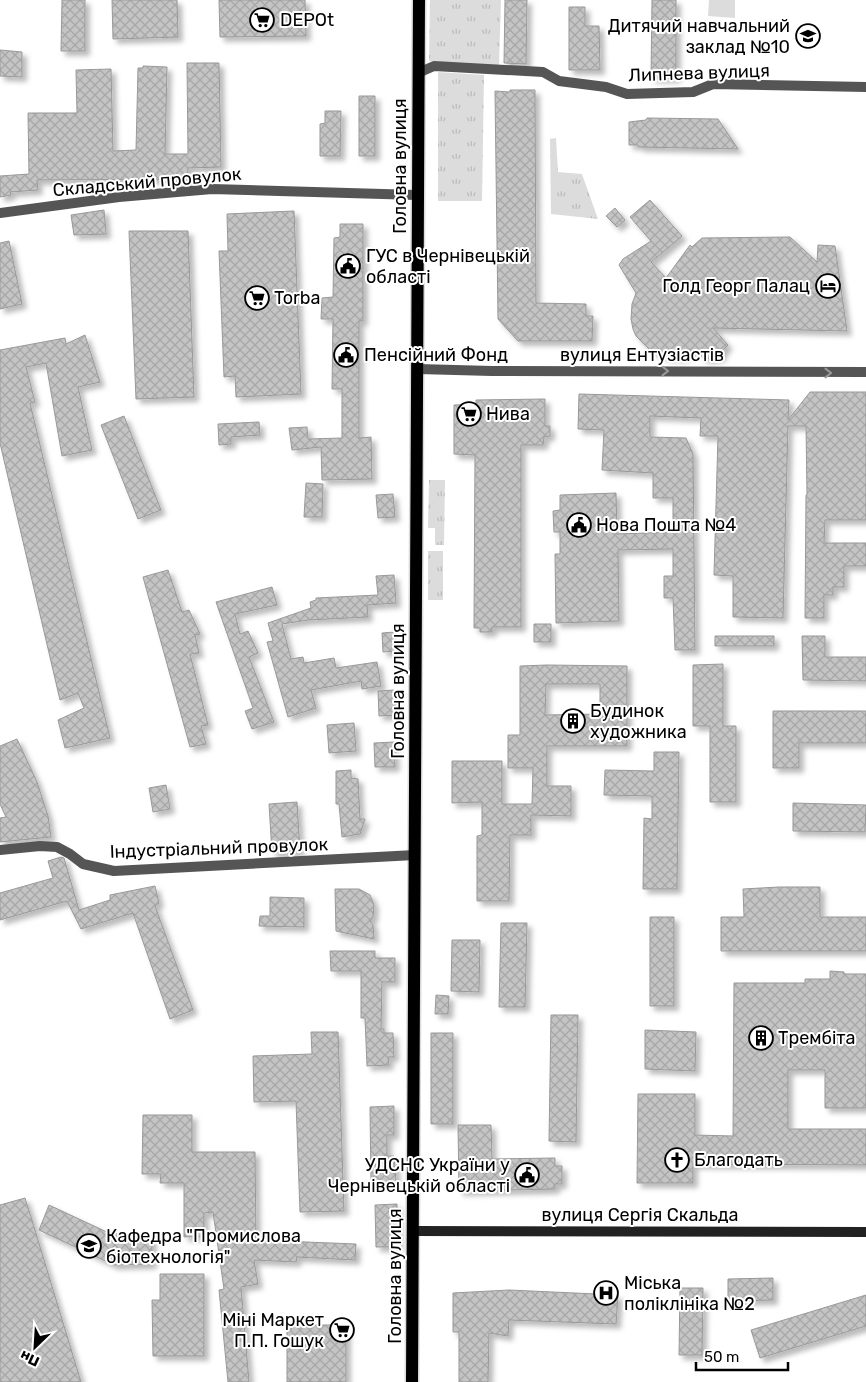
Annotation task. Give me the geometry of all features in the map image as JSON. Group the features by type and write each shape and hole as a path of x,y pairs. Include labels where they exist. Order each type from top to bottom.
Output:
{"main road":[{"name":"Головна вулиця","path":"412,1382 419,0"},
{"name":"вулиця Сергія Скальда","path":"413,1230 866,1232"}],"street":[{"name":"Липнева вулиця","path":"418,73 434,66 543,72 559,81 606,86 627,94 693,92 712,84 866,87"},
{"name":"Складський провулок","path":"0,213 119,197 212,189 417,195"},
{"name":"вулиця Ентузіастів","path":"418,369 866,372"},
{"name":"Індустріальний провулок","path":"0,850 40,846 56,847 70,854 83,864 114,871 415,855"}],"green space":[{"path":"430,0 501,0 499,66 429,61"},
{"path":"709,0 735,0 735,18 708,16"},
{"path":"438,72 484,75 482,201 438,201"},
{"path":"556,138 558,172 582,174 598,219 551,214 550,139"},
{"path":"429,480 445,480 444,545 435,545 435,528 428,528"},
{"path":"428,551 443,551 443,600 428,600"}],"building":[{"path":"62,0 85,0 85,51 61,51"},
{"path":"112,0 177,0 178,37 113,39"},
{"path":"219,0 305,0 306,36 220,37"},
{"path":"505,0 527,0 526,64 504,63"},
{"path":"652,0 676,0 676,78 651,78"},
{"path":"569,7 585,7 585,26 599,26 600,70 569,70"},
{"path":"0,50 22,52 22,77 0,76"},
{"path":"187,63 219,63 221,167 188,168 188,179 37,180 38,190 10,192 11,195 0,197 0,176 29,174 28,113 77,113 76,70 111,69 113,151 136,150 138,68 143,68 143,66 167,67 165,154 188,154"},
{"path":"510,90 535,90 536,303 586,304 586,316 593,316 592,341 518,341 498,319 495,91 510,92"},
{"path":"359,96 375,96 375,156 359,156"},
{"path":"325,111 341,111 340,156 320,156 320,124 325,123"},
{"path":"647,118 718,119 738,149 639,147 638,145 629,145 629,122 646,120"},
{"path":"650,200 682,236 651,262 666,278 690,245 692,247 702,238 790,237 817,262 818,245 835,246 847,331 713,328 728,345 720,357 707,359 702,357 698,350 682,357 662,356 651,351 636,336 633,329 631,319 632,304 636,293 619,265 623,259 651,241 630,217"},
{"path":"615,208 625,220 617,227 606,216"},
{"path":"104,210 106,234 74,235 71,215"},
{"path":"294,211 301,394 236,397 235,376 224,377 219,251 228,251 227,214"},
{"path":"340,224 363,224 363,321 359,321 359,438 371,437 372,479 322,480 321,447 292,450 289,428 307,427 308,439 342,438 342,389 332,389 333,319 321,319 322,298 333,297 334,238 340,237"},
{"path":"129,231 188,231 194,397 136,399"},
{"path":"9,241 22,304 0,309 0,243"},
{"path":"85,335 100,382 78,387 92,450 62,456 46,363 26,367 35,402 30,403 110,738 65,748 58,720 84,708 78,693 60,700 0,443 0,350 65,338 66,344"},
{"path":"810,392 866,392 866,520 825,520 824,543 866,543 866,566 844,566 844,587 833,587 833,595 824,595 824,618 805,618 806,426 788,426 783,618 733,617 733,576 714,575 718,436 700,436 701,418 650,416 650,437 686,438 693,454 695,650 675,650 673,598 664,598 664,576 673,576 673,549 618,550 619,621 556,623 555,554 560,554 560,532 554,532 553,511 560,510 560,495 616,493 617,534 673,532 673,498 653,498 653,473 602,470 604,430 578,429 579,394 789,400 788,420"},
{"path":"545,399 545,426 550,426 550,436 544,437 543,445 521,445 521,627 492,627 492,632 480,632 480,628 474,628 475,455 454,454 454,405 476,404 476,400"},
{"path":"124,416 161,510 138,519 101,425"},
{"path":"259,422 260,435 231,437 231,444 219,445 218,424"},
{"path":"306,483 323,484 322,517 304,517"},
{"path":"393,494 395,517 378,518 376,495"},
{"path":"168,570 182,612 189,610 200,634 195,635 199,653 190,654 208,725 201,726 206,744 190,747 143,577"},
{"path":"394,575 396,603 367,605 368,617 308,620 282,624 291,659 303,657 304,663 334,658 336,668 377,662 381,686 362,689 361,681 311,690 316,708 288,717 267,642 273,641 268,623 311,608 310,602 316,600 316,598 378,595 376,576"},
{"path":"272,587 277,605 235,614 240,634 248,631 258,653 249,657 274,722 252,729 245,711 253,708 216,602"},
{"path":"534,624 551,624 551,642 534,642"},
{"path":"395,632 397,651 383,652 382,633"},
{"path":"715,636 774,636 774,646 715,646"},
{"path":"802,636 825,636 825,657 866,657 866,681 803,680"},
{"path":"723,664 723,726 736,726 736,802 710,802 710,726 693,726 693,665"},
{"path":"520,666 627,666 627,746 547,746 547,786 571,786 571,816 531,815 531,835 510,835 509,901 477,901 477,836 482,835 482,802 452,803 452,761 502,761 502,804 532,804 533,768 508,768 508,735 520,735","holes":["546,684 600,684 600,714 545,715"]},
{"path":"394,690 396,715 379,716 378,691"},
{"path":"773,711 866,711 866,743 799,743 799,768 773,768"},
{"path":"354,723 356,751 329,753 327,725"},
{"path":"17,739 37,782 48,816 51,837 0,842 0,818 6,817 0,804 0,746"},
{"path":"394,742 395,767 375,767 374,743"},
{"path":"654,752 679,752 677,889 643,889 644,818 652,819 652,796 604,795 605,770 654,771"},
{"path":"351,770 351,778 358,779 360,819 365,819 360,834 342,837 339,804 336,804 336,771"},
{"path":"166,785 170,809 153,812 149,788"},
{"path":"297,802 300,851 272,853 269,804"},
{"path":"793,803 866,805 865,832 793,831"},
{"path":"61,857 64,858 79,910 110,900 110,895 155,886 159,903 155,906 193,1010 170,1019 133,913 81,929 67,901 0,920 0,893 53,878 48,861"},
{"path":"820,887 820,917 866,917 866,951 721,951 721,917 744,917 743,889"},
{"path":"335,889 359,889 370,895 374,905 373,917 370,921 373,925 374,939 336,931"},
{"path":"270,897 304,898 304,927 259,926 260,916 270,916"},
{"path":"650,917 674,917 674,1006 650,1006"},
{"path":"501,923 527,923 525,1007 499,1007"},
{"path":"452,940 480,940 479,992 451,991"},
{"path":"330,951 375,951 375,958 395,958 395,982 382,982 381,1029 384,1029 384,1033 393,1033 394,1057 388,1057 389,1065 367,1066 365,1018 361,1018 361,971 331,971"},
{"name":"Трембіта","path":"830,971 844,972 844,974 866,974 866,1108 825,1108 825,1070 788,1070 788,1129 866,1129 866,1165 693,1164 693,1183 637,1183 638,1094 695,1094 695,1135 733,1136 734,983 805,983 805,979 830,979"},
{"path":"436,995 449,996 448,1014 435,1014"},
{"path":"551,1015 578,1015 576,1142 549,1141"},
{"path":"645,1030 696,1032 695,1071 645,1069"},
{"path":"311,1032 338,1032 344,1211 300,1212 296,1101 254,1102 253,1056 312,1054"},
{"path":"431,1033 453,1033 453,1124 431,1124"},
{"path":"394,1106 394,1135 387,1135 387,1156 394,1156 396,1182 371,1183 370,1107"},
{"path":"143,1115 192,1115 192,1152 255,1152 256,1240 356,1244 355,1260 297,1257 296,1262 254,1260 258,1284 241,1287 249,1382 228,1382 219,1290 224,1289 213,1212 204,1213 204,1236 184,1237 184,1183 160,1183 161,1174 142,1174"},
{"path":"458,1125 491,1125 492,1159 555,1158 555,1166 562,1166 562,1184 555,1184 555,1189 459,1191"},
{"path":"25,1198 81,1382 0,1382 0,1205"},
{"path":"397,1204 398,1247 376,1247 375,1205"},
{"path":"49,1205 109,1233 152,1237 152,1264 114,1265 39,1230"},
{"path":"160,1274 204,1274 204,1356 153,1356 152,1300 160,1300"},
{"path":"773,1278 773,1300 728,1301 728,1279"},
{"path":"680,1288 703,1288 702,1355 679,1355"},
{"path":"509,1290 618,1295 616,1324 509,1320 508,1336 489,1333 488,1382 459,1382 459,1332 453,1332 453,1293"},
{"path":"866,1295 866,1326 760,1358 751,1330"},
{"path":"287,1325 346,1325 346,1382 287,1382"}],"place":[{"name":"DEPOt","path":"262,20"},
{"name":"Дитячий навчальний заклад №10","path":"808,36"},
{"name":"ГУС в Чернівецькій області","path":"348,266"},
{"name":"Голд Георг Палац","path":"828,286"},
{"name":"Torba","path":"257,298"},
{"name":"Пенсійний Фонд","path":"346,355"},
{"name":"Нива","path":"469,414"},
{"name":"Нова Пошта №4","path":"579,525"},
{"name":"Будинок художника","path":"573,721"},
{"name":"Трембіта","path":"761,1038"},
{"name":"Благодать","path":"677,1160"},
{"name":"УДСНС України у Чернівецькій області","path":"527,1175"},
{"name":"Кафедра \"Промислова біотехнологія\"","path":"89,1246"},
{"name":"Міська поліклініка №2","path":"606,1293"},
{"name":"Міні Маркет П.П. Гошук","path":"342,1330"}]}
